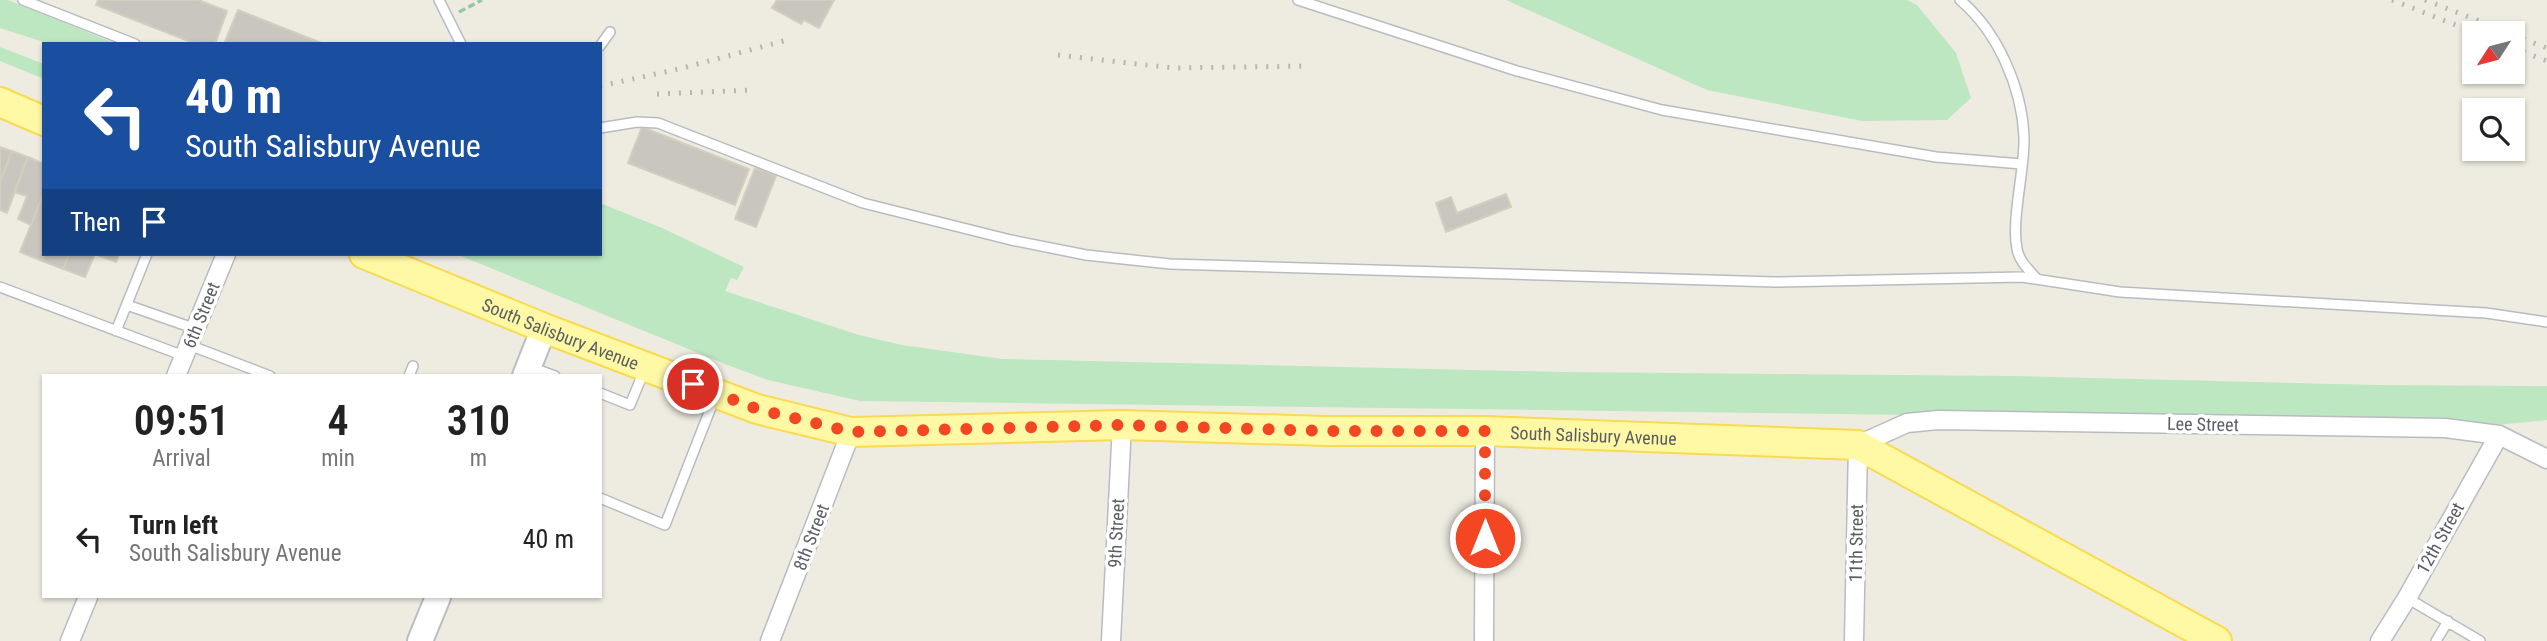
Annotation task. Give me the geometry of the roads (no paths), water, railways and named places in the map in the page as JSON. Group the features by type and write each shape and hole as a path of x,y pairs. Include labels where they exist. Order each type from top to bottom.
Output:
{"main road":[{"path":"0,102 42,120"},
{"name":"South Salisbury Avenue","path":"369,256 544,328 757,409 852,432 1122,425 1326,431 1485,431 1858,445 2217,641"}],"street":[{"name":"6th Street","path":"177,374 225,256"},
{"path":"527,371 544,328"},
{"name":"Lee Street","path":"1858,445 1907,423 1938,420 2445,428 2499,435 2547,459"},
{"name":"9th Street","path":"1111,641 1122,425"},
{"path":"1484,641 1485,431"},
{"name":"8th Street","path":"770,641 852,432"},
{"name":"12th Street","path":"2380,641 2499,435"},
{"name":"11th Street","path":"1854,641 1858,445"},
{"path":"70,641 88,598"},
{"path":"420,641 438,598"}],"lane":[{"path":"23,0 130,42"},
{"path":"439,0 460,42"},
{"path":"1298,0 1517,71 1662,110 1936,157 2022,164"},
{"path":"1960,0 1994,41 2009,69 2021,109 2024,138 2016,232 2017,250 2024,265 2037,279"},
{"path":"602,43 610,32"},
{"path":"602,128 637,122 658,123 863,202 1011,240 1086,255 1170,264 1775,282 2022,277 2120,292 2486,313 2547,321"},
{"path":"116,331 146,256"},
{"path":"0,286 116,331 190,343"},
{"path":"127,305 190,343 265,374"},
{"path":"410,374 413,366"},
{"path":"602,394 630,405 646,366"},
{"path":"602,499 665,525 717,393"},
{"path":"2407,598 2480,641"},
{"path":"2436,641 2448,621"}],"railway":[{"path":"2392,0 2462,28"},
{"path":"2425,0 2479,21"},
{"path":"602,86 679,69 791,39"},
{"path":"2525,40 2547,48"},
{"path":"2525,53 2547,61"},
{"path":"1058,55 1173,68 1309,66"},
{"path":"657,94 752,90"}]}
